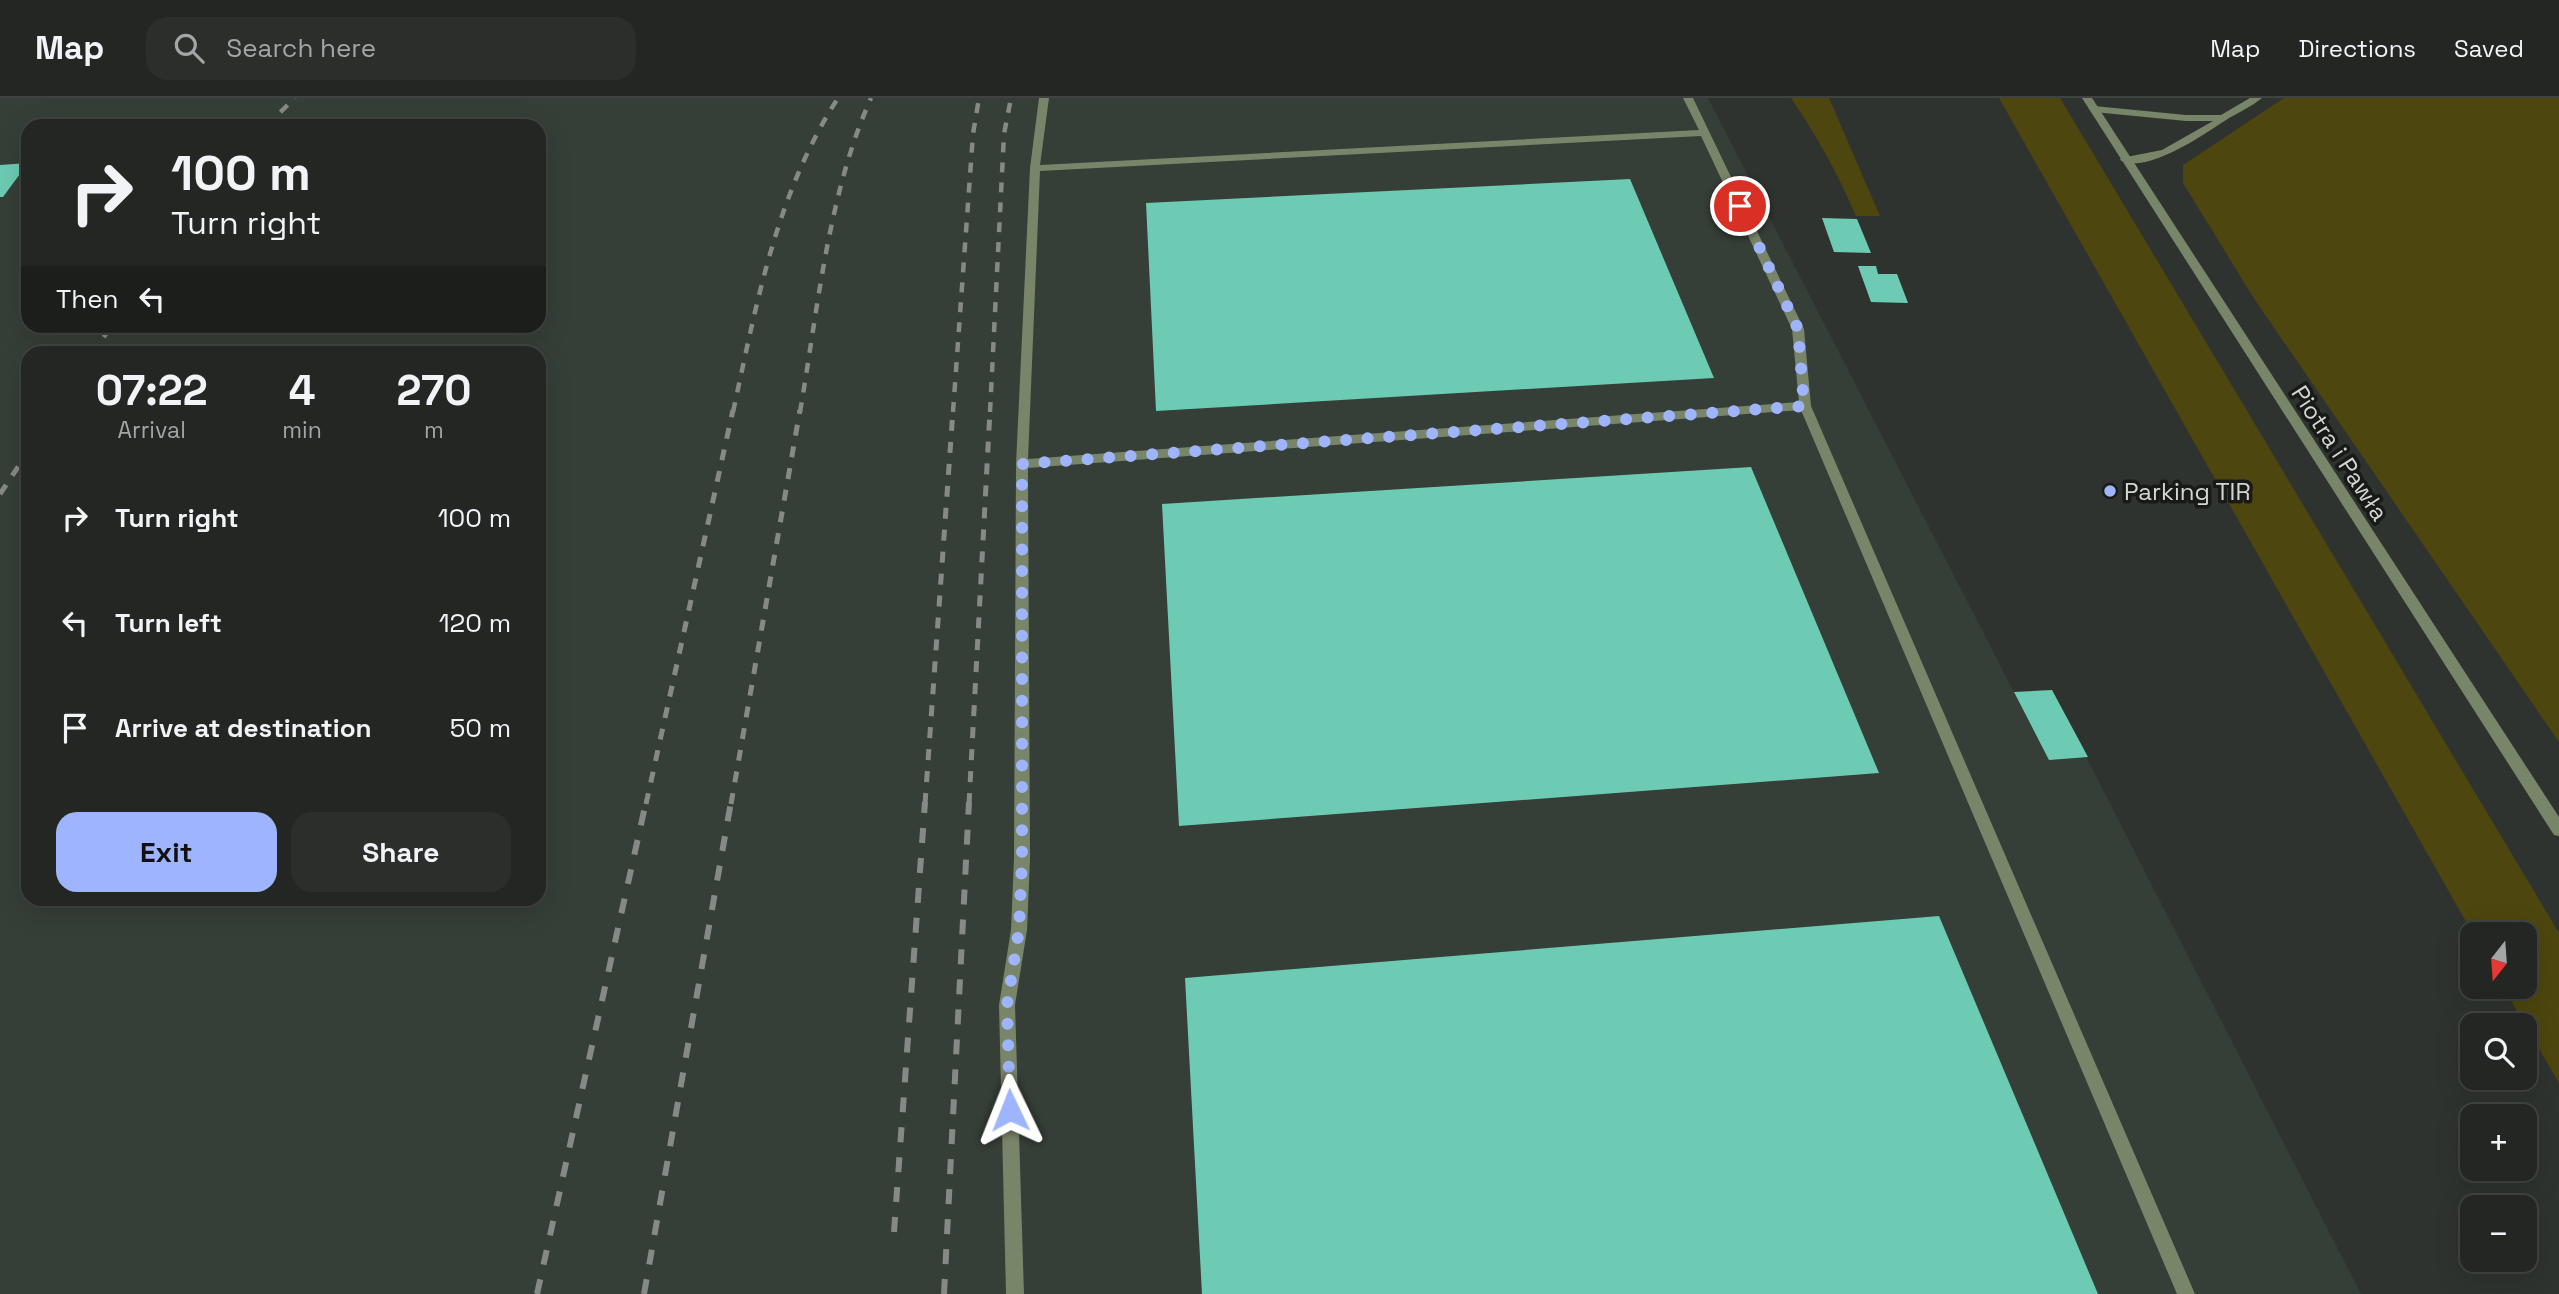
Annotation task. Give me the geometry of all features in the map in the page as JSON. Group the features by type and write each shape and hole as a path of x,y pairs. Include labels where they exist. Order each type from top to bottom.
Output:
{"street":[{"path":"1015,1294 1007,1005 1019,930 1022,859 1022,464 1035,168 1044,98"},
{"path":"1688,98 1798,329 1804,406 2186,1294"},
{"path":"2125,160 2147,159 2166,154 2257,98"},
{"path":"2090,104 2186,118 2223,118"},
{"name":"Piotra i Pawła","path":"2090,104 2559,830"},
{"path":"1035,168 1706,133"},
{"path":"1022,464 1804,406"}],"shaded area":[{"path":"0,98 1708,98 2014,692 2052,690 2361,1294 0,1294"},
{"path":"1791,98 1829,98 1880,216 1856,216 1842,185"},
{"path":"1999,98 2060,98 2559,933 2559,1083 2537,1045 2537,1013 2518,1013 2510,999 2538,999 2538,922 2466,922"},
{"path":"2284,98 2559,98 2559,742 2255,300 2183,183 2183,165"}],"building":[{"path":"21,164 21,173 3,197 0,197 0,165"},
{"path":"1630,179 1714,378 1156,411 1146,203"},
{"path":"1822,218 1857,219 1871,253 1834,252"},
{"path":"1858,266 1876,266 1878,274 1897,274 1908,303 1871,302"},
{"path":"1751,467 1879,773 1179,826 1162,504"},
{"path":"2052,690 2088,757 2049,760 2014,692"},
{"path":"1939,916 2098,1294 1202,1294 1185,978"}],"railway":[{"path":"273,119 295,98"},
{"path":"733,412 760,290 784,211 799,172 838,98"},
{"path":"800,412 834,212 856,135 871,98"},
{"path":"953,412 973,134 979,98"},
{"path":"990,412 1004,134 1011,98"},
{"path":"98,346 106,333"},
{"path":"646,804 733,410"},
{"path":"731,804 800,410"},
{"path":"925,804 953,410"},
{"path":"969,804 990,410"},
{"path":"0,494 21,462"},
{"path":"537,1294 646,802"},
{"path":"644,1294 731,802"},
{"path":"894,1232 925,802"},
{"path":"944,1294 969,802"}],"place":[{"name":"Parking TIR","path":"2110,491"}],"route":[{"path":"1010,1110 1007,1005 1019,930 1022,859 1022,464 1804,406 1798,329 1740,206"}]}
